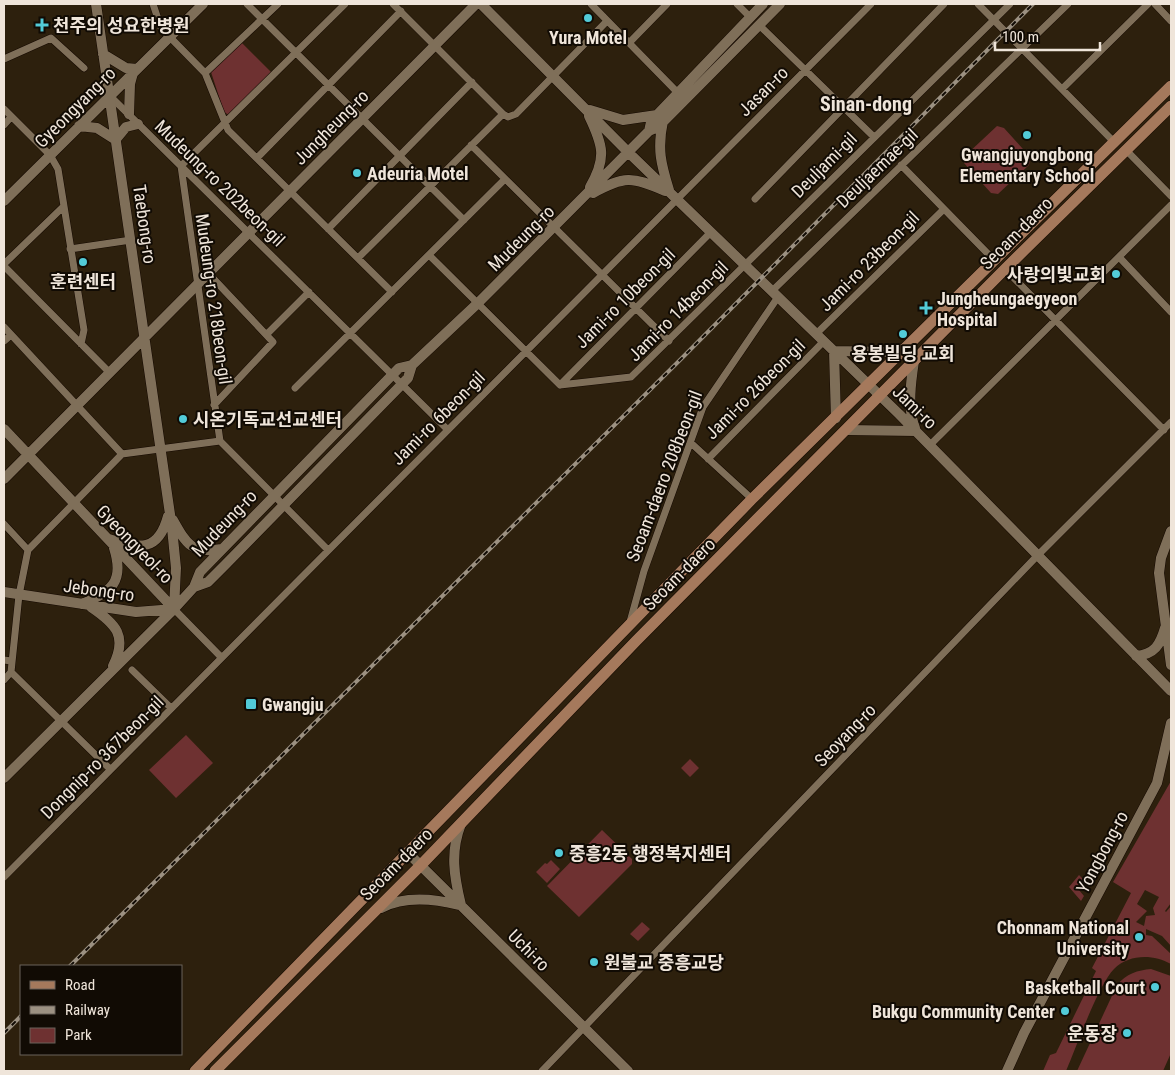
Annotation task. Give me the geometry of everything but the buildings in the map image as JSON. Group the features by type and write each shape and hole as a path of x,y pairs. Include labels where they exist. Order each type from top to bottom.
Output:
{"main road":[{"name":"Seoam-daero","path":"195,1071 752,499 1171,86"},
{"name":"Seoam-daero","path":"215,1071 421,865 629,648 914,360 1171,106"}],"street":[{"name":"Taebong-ro","path":"96,4 169,512 176,568 174,609"},
{"path":"153,4 161,28 205,73 228,130 392,292"},
{"name":"Gyeongyang-ro","path":"4,201 203,4"},
{"path":"247,4 464,220"},
{"path":"205,73 278,4"},
{"path":"181,166 345,4"},
{"path":"393,4 508,117 516,114 608,21"},
{"name":"Jungheung-ro","path":"4,479 476,4"},
{"name":"Jami-ro","path":"482,4 629,153 916,431 1171,691"},
{"path":"591,4 678,93"},
{"path":"629,43 667,4"},
{"path":"737,4 750,16"},
{"name":"Mudeung-ro","path":"194,587 208,582 408,378 412,365 478,303 629,153 660,118 678,93 763,4"},
{"name":"Mudeung-ro","path":"660,118 780,4"},
{"name":"Jasan-ro","path":"674,196 806,70 871,4"},
{"path":"755,199 944,4"},
{"path":"978,4 1115,143"},
{"name":"Deuljami-gil","path":"746,265 1010,4"},
{"name":"Deuljaemae-gil","path":"775,294 901,165 1068,4"},
{"path":"1062,89 1148,4"},
{"path":"1155,4 1171,21"},
{"path":"258,158 401,11"},
{"path":"759,25 874,137"},
{"path":"4,60 51,38 84,68"},
{"path":"104,54 126,68 135,71 129,92 129,114"},
{"path":"328,229 472,82"},
{"name":"Mudeung-ro 202beon-gil","path":"110,96 448,430"},
{"path":"4,109 50,155 58,169 84,330 81,344"},
{"path":"586,109 623,120 660,118 660,163 674,196"},
{"path":"583,198 595,178 603,152 600,139 586,109"},
{"path":"358,258 503,114"},
{"path":"4,125 11,117"},
{"path":"79,126 97,128 116,140 126,127 138,124"},
{"path":"471,145 669,340"},
{"path":"1126,150 1171,196"},
{"path":"901,165 995,261"},
{"name":"Mudeung-ro 218beon-gil","path":"181,166 220,441"},
{"path":"583,198 614,181 625,178 641,181 674,196"},
{"path":"295,388 505,179"},
{"name":"Jami-ro 6beon-gil","path":"221,657 602,275 674,196"},
{"path":"930,445 1120,258 1171,205"},
{"path":"63,207 4,265 109,372"},
{"name":"Jami-ro 23beon-gil","path":"820,338 944,209"},
{"name":"Jami-ro 10beon-gil","path":"560,385 711,232"},
{"path":"70,249 131,240"},
{"path":"429,255 560,385"},
{"path":"1120,258 1171,312"},
{"name":"Jami-ro 14beon-gil","path":"560,385 630,377 746,265"},
{"path":"1005,269 1164,430"},
{"path":"208,273 267,334 309,292"},
{"name":"Seoam-daero 208beon-gil","path":"629,624 644,571 703,407 775,294"},
{"path":"4,327 122,454 220,441 328,550"},
{"name":"Mudeung-ro 218beon-gil","path":"214,405 273,342 267,334"},
{"path":"4,341 11,335"},
{"name":"Jami-ro 26beon-gil","path":"708,459 820,338"},
{"path":"836,418 834,352 890,352 907,348"},
{"path":"846,430 916,431 911,418 914,360"},
{"name":"Mudeung-ro","path":"4,778 174,609 194,587 200,572 392,374 399,368 412,365"},
{"name":"Seoyang-ro","path":"542,1071 1038,556 1171,422"},
{"name":"Gyeongyeol-ro","path":"4,429 174,609"},
{"path":"691,442 752,499"},
{"name":"Gyeongyeol-ro","path":"28,550 122,454"},
{"path":"108,674 119,652 120,637 111,622 85,605 103,594 116,580 119,570 109,541 132,545 150,544 160,537 169,512"},
{"path":"169,512 183,539 191,546 200,551 222,549"},
{"path":"4,524 28,550 8,660 11,672 110,769"},
{"path":"1171,531 1160,566 1171,665"},
{"name":"Jebong-ro","path":"4,592 136,612 174,609"},
{"path":"174,609 221,657"},
{"path":"1136,656 1145,655 1158,647 1166,625"},
{"name":"Dongnip-ro 367beon-gil","path":"4,877 221,657"},
{"path":"132,670 171,708"},
{"path":"4,680 11,672"},
{"name":"Yongbong-ro","path":"1007,1071 1024,1033 1157,783 1171,723"},
{"path":"461,823 454,842 455,883 462,906"},
{"name":"Uchi-ro","path":"407,852 628,1071"},
{"path":"376,910 393,902 441,900 462,906"}],"green space":[{"path":"241,42 273,74 229,115 224,112 211,72"},
{"path":"997,126 1004,128 1031,158 1029,165 998,194 991,193 964,163 966,155"},
{"path":"186,735 213,763 176,798 149,770"},
{"path":"690,759 699,768 690,777 681,768"},
{"path":"1171,781 1171,903 1165,911 1171,906 1171,946 1162,936 1146,929 1146,935 1152,936 1171,954 1171,964 1157,958 1141,957 1127,960 1114,969 1094,1002 1066,1071 1043,1071 1050,1055 1056,1053 1096,971 1092,968 1131,893 1113,882","holes":["1145,890 1159,897 1153,908 1155,915 1146,916 1144,926 1136,922 1147,911 1137,904"]},
{"path":"602,830 632,859 632,864 579,917 547,886"},
{"path":"551,860 560,869 547,883 536,872"},
{"path":"1079,875 1086,882 1079,890 1084,896 1081,901 1069,887"},
{"path":"642,922 650,929 638,941 630,934"},
{"name":"운동장","path":"1151,969 1171,976 1171,1053 1163,1071 1077,1071 1117,985 1132,973"}],"railway":[{"path":"71,965 683,357 1033,4"},
{"path":"4,1033 20,1017"}],"place":[{"name":"Yura Motel","path":"588,18"},
{"name":"천주의 성요한병원","path":"42,25"},
{"name":"Gwangjuyongbong Elementary School","path":"1027,135"},
{"name":"Adeuria Motel","path":"357,173"},
{"name":"훈련센터","path":"83,262"},
{"name":"사랑의빛교회","path":"1116,274"},
{"name":"Jungheungaegyeon Hospital","path":"926,308"},
{"name":"용봉빌딩 교회","path":"903,334"},
{"name":"시온기독교선교센터","path":"183,419"},
{"name":"Gwangju","path":"251,704"},
{"name":"중흥2동 행정복지센터","path":"559,853"},
{"name":"Chonnam National University","path":"1139,937"},
{"name":"원불교 중흥교당","path":"594,962"},
{"name":"Basketball Court","path":"1155,987"},
{"name":"Bukgu Community Center","path":"1065,1011"},
{"name":"운동장","path":"1127,1033"}],"district":[{"name":"Sinan-dong","path":"866,104"}]}
